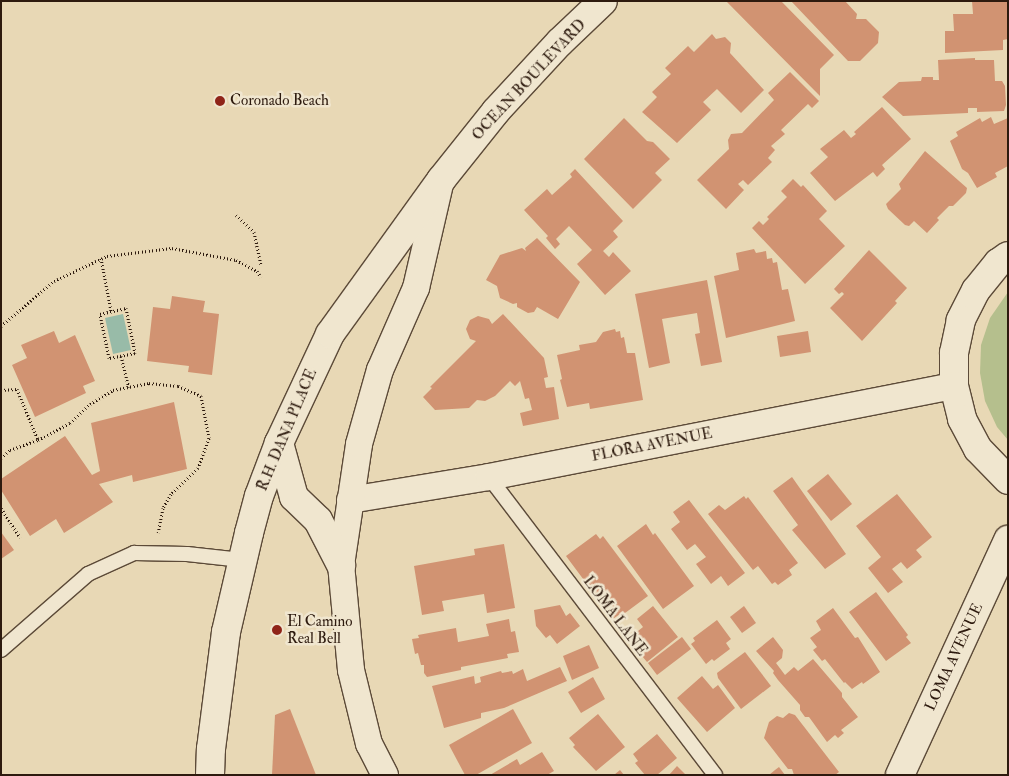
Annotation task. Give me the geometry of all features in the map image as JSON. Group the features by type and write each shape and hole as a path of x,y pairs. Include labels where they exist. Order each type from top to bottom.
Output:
{"main road":[{"name":"OCEAN BOULEVARD","path":"441,180 496,110 603,1"},
{"name":"R.H. DANA PLACE","path":"210,775 211,748 226,632 259,496 278,443 330,334 441,180"},
{"path":"1008,256 998,264 976,290 961,320 954,353 954,386 962,419 978,449 1008,480"},
{"path":"278,443 294,497 318,520 341,565"},
{"name":"LOMA AVENUE","path":"900,775 1008,540"}],"street":[{"name":"OCEAN BOULEVARD","path":"385,775 369,744 350,670 341,565 359,444 380,370 416,288 441,180"},
{"name":"FLORA AVENUE","path":"350,500 489,477 954,386"}],"lane":[{"name":"LOMA LANE","path":"489,477 715,775"},
{"path":"1,650 88,574 134,553 187,554 242,560"}],"path":[{"path":"236,215 254,232 261,265"},
{"path":"1,326 54,281 102,258 172,248 236,260 257,271 261,277"},
{"path":"102,258 112,311"},
{"path":"126,308 135,353 121,356 109,358 100,314 126,308"},
{"path":"121,356 129,387"},
{"path":"1,458 10,450 38,440 70,422 90,404 114,390 149,383 178,386 200,396 205,412 209,438 198,468 171,494 163,508 158,534"},
{"path":"1,390 17,389 38,440"},
{"path":"1,508 20,537"}],"shaded area":[{"path":"1008,292 1008,440 997,427 985,401 980,373 981,345 990,318"},
{"path":"123,314 131,350 113,354 105,318"}],"building":[{"path":"726,1 781,1 834,55 820,69 820,96"},
{"path":"791,1 845,1 857,14 856,19 866,19 879,32 878,43 860,61 848,61"},
{"path":"972,1 1008,1 1008,39 1003,40 1003,50 945,53 945,31 954,31 953,14 973,14"},
{"path":"712,34 716,39 725,37 731,43 730,53 764,90 741,113 717,89 703,102 711,110 677,143 642,112 657,97 652,92 671,74 665,68 688,46 694,52"},
{"path":"975,58 975,60 994,60 995,81 1002,81 1005,86 1006,105 1004,111 977,112 977,108 968,108 968,113 903,116 882,97 899,82 921,81 922,77 933,77 933,80 939,80 938,60"},
{"path":"790,72 819,101 812,108 808,104 781,130 785,134 771,146 775,150 768,158 772,162 748,185 743,180 738,184 744,190 726,209 697,180 729,149 728,140 731,134 742,133 774,100 768,93"},
{"path":"882,107 911,139 882,165 885,169 877,177 873,172 835,201 810,173 828,157 820,149 844,130 851,138 856,134 854,132"},
{"path":"991,117 994,124 1008,118 1008,166 995,173 997,177 977,188 968,173 962,169 950,141 958,136 956,132 980,118 982,122"},
{"path":"624,118 647,141 653,142 670,159 655,173 662,180 633,209 584,159"},
{"path":"925,151 967,188 966,193 937,218 939,220 927,233 914,221 909,226 905,225 888,209 886,204 901,189 899,184"},
{"path":"575,169 623,221 613,231 618,237 603,251 609,257 613,252 631,271 605,295 577,264 592,250 569,226 556,239 560,244 555,249 546,238 548,236 524,210 547,189 552,195 572,177 570,174"},
{"path":"793,179 801,187 803,185 827,211 819,219 845,246 805,284 752,228 759,221 763,225 769,219 767,217 787,197 781,191"},
{"path":"537,238 580,282 558,319 537,307 534,312 528,313 517,307 517,303 513,304 500,298 497,286 486,280 500,255 522,248 526,251 525,248"},
{"path":"754,249 756,253 766,251 767,259 772,258 773,263 777,262 782,290 788,289 795,321 726,338 714,276 739,270 736,253"},
{"path":"869,250 907,288 895,301 897,303 862,341 830,308 844,294 842,292 839,294 834,289"},
{"path":"707,280 722,362 701,366 695,334 700,333 697,313 662,319 670,363 649,368 635,294"},
{"path":"172,296 205,301 203,312 219,314 212,375 188,372 189,366 147,361 153,307 170,309"},
{"path":"503,314 544,358 548,377 544,378 546,388 554,387 559,419 523,426 520,413 532,410 529,398 525,399 520,381 515,386 510,381 495,396 485,401 477,400 469,408 435,410 423,397 432,388 430,387 476,341 470,339 466,329 470,320 478,316 489,319 492,324"},
{"path":"615,329 616,332 620,331 621,338 624,337 627,353 635,353 643,400 590,409 589,403 567,407 560,380 562,379 557,355 580,350 579,345 596,342 603,332"},
{"path":"54,331 59,343 75,335 95,381 83,386 86,393 35,417 12,365 27,358 21,345"},
{"path":"808,331 811,352 780,357 777,336"},
{"path":"174,402 187,469 133,482 132,475 99,484 113,502 64,533 56,519 30,536 1,490 1,479 65,436 92,475 100,471 91,423"},
{"path":"828,474 852,504 831,521 807,491"},
{"path":"792,477 846,554 825,569 792,530 798,525 773,491"},
{"path":"897,494 932,537 916,550 922,557 907,569 901,562 892,569 903,582 888,593 868,568 881,557 856,526"},
{"path":"744,496 746,499 748,497 798,563 789,570 792,575 778,585 775,582 772,584 758,566 753,570 708,514 719,505 725,510"},
{"path":"689,500 745,573 728,586 721,576 711,584 696,564 706,557 695,544 687,550 671,529 680,522 673,512"},
{"path":"646,524 653,535 655,533 694,586 663,609 617,546"},
{"path":"1,532 14,550 1,559"},
{"path":"596,534 600,539 603,536 648,596 621,616 620,614 613,619 608,612 614,608 604,594 598,599 566,556"},
{"path":"504,544 515,608 487,613 484,594 442,601 444,611 422,615 414,566 475,555 474,549"},
{"path":"876,592 908,635 906,637 911,643 886,661 849,612"},
{"path":"560,605 566,616 570,613 580,626 557,644 550,635 546,638 536,626 534,610"},
{"path":"653,606 678,637 647,662 628,639 643,627 637,619"},
{"path":"744,606 756,623 742,633 730,617"},
{"path":"833,608 855,638 858,637 880,672 852,689 844,683 825,659 822,661 813,650 817,647 810,638 821,630 816,621"},
{"path":"509,619 511,632 515,631 519,652 507,654 508,658 461,667 461,670 427,677 424,673 424,665 421,665 418,653 415,654 412,639 419,638 418,635 456,628 458,642 489,636 486,624"},
{"path":"717,620 731,639 726,643 730,649 714,661 712,659 706,664 691,644 695,641 693,638"},
{"path":"682,637 691,649 657,675 648,663"},
{"path":"773,637 783,650 782,658 776,663 785,675 794,667 798,671 813,659 842,693 842,697 858,717 841,730 844,733 838,738 835,735 827,742 809,717 805,717 800,710 800,705 756,651"},
{"path":"589,645 599,668 572,680 563,656"},
{"path":"745,652 771,686 741,709 718,678 717,673"},
{"path":"560,667 567,681 504,708 481,713 481,718 444,728 432,686 474,676 475,684 481,682 480,677 501,671 502,673 512,671 513,674 523,669 527,681"},
{"path":"702,676 713,689 718,685 735,708 707,732 677,698"},
{"path":"593,677 605,699 581,713 568,692"},
{"path":"290,709 316,775 272,775 275,715"},
{"path":"513,709 532,743 476,775 465,775 449,745"},
{"path":"789,713 795,715 839,772 835,775 794,775 792,769 788,769 764,738 769,722 777,716 783,718"},
{"path":"598,714 625,747 596,771 573,747 575,745 569,738"},
{"path":"657,734 677,758 657,775 645,775 635,763 638,761 633,754"},
{"path":"542,752 554,771 547,775 490,775 517,759 520,765"},
{"path":"677,766 686,775 669,775"},
{"path":"779,767 785,775 769,775 775,770"},
{"path":"620,770 624,775 614,775"}],"place":[{"name":"Coronado Beach","path":"220,101"},
{"name":"El Camino Real Bell","path":"277,630"}]}
